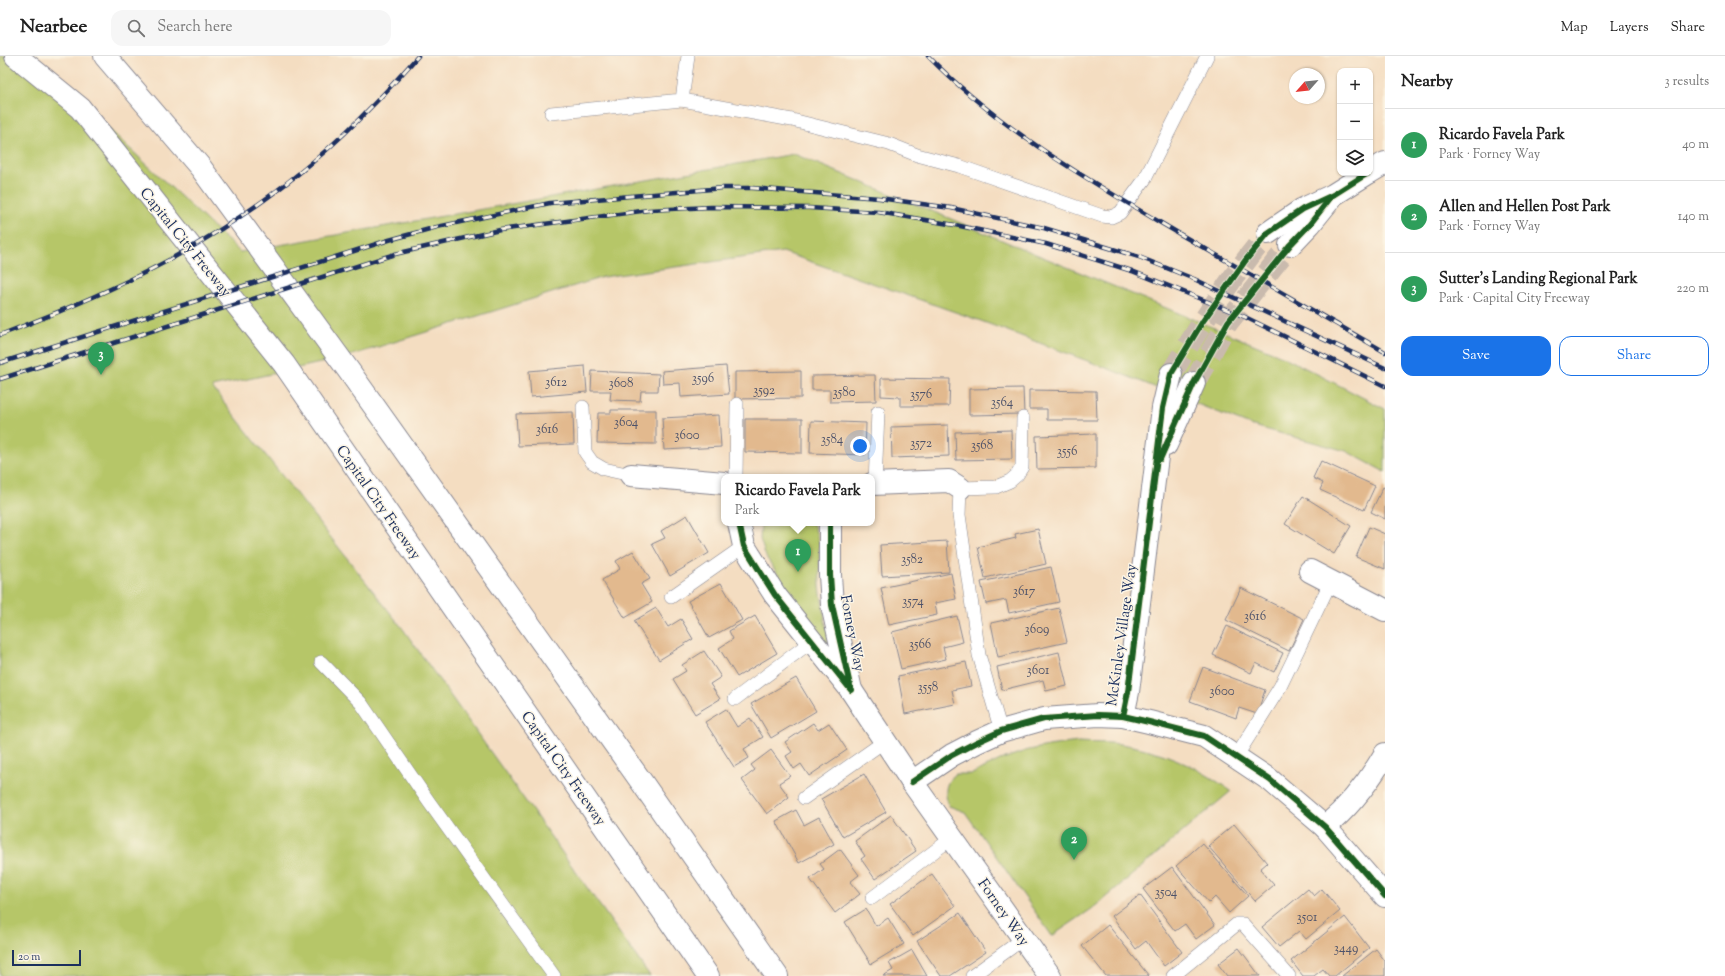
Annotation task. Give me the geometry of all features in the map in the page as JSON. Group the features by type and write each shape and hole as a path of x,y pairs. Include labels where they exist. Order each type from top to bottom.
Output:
{"main road":[{"name":"Capital City Freeway","path":"16,56 80,108 284,364 708,976"},
{"path":"105,56 206,174 381,416 643,784 777,976"},
{"path":"1373,170 1385,163"},
{"path":"1268,233 1303,209 1332,195 1363,176"},
{"path":"1290,246 1310,224 1332,195"},
{"name":"McKinley Village Way","path":"1171,374 1163,408 1128,692 1123,716 1204,736 1270,780 1325,827 1385,896"},
{"name":"McKinley Village Way","path":"1155,470 1194,383"},
{"path":"631,475 721,483"},
{"path":"875,484 949,481 960,488"},
{"name":"Forney Way","path":"740,526 744,546 775,595 851,690 912,782 1050,976"},
{"name":"Forney Way","path":"830,526 830,575 832,606 851,690"},
{"path":"1310,571 1385,610"},
{"path":"912,782 952,755 1001,731 1044,719 1098,715 1123,716"},
{"path":"1325,827 1339,816 1376,769 1385,754"}],"lane":[{"path":"682,100 688,56"},
{"path":"551,113 682,100 792,120 889,144 917,155 959,166 1102,216 1111,216 1120,213 1145,179 1207,56"},
{"path":"736,404 736,474"},
{"path":"583,407 585,452 592,462 604,469 631,475"},
{"path":"874,474 878,412"},
{"path":"1001,731 978,655 959,515 960,488 996,487 1010,481 1017,475 1022,466 1023,418"},
{"path":"671,597 744,546"},
{"path":"1236,757 1280,687 1331,581"},
{"path":"735,699 812,641"},
{"path":"321,662 361,703 429,802 554,976"},
{"path":"804,798 885,741"},
{"path":"872,898 952,838"},
{"path":"1173,976 1237,924 1243,924 1289,976"},
{"path":"972,976 1023,939"}],"green space":[{"path":"0,56 31,56 240,252 794,154 1282,356 1385,409 1385,472 1346,451 1250,425 1109,369 981,321 783,252 603,277 343,358 212,387 403,629 650,976 0,976"},
{"path":"761,526 814,526 819,541 820,587 830,651 766,557 760,539"},
{"path":"1078,742 1121,744 1166,755 1205,774 1231,791 1093,908 1052,936 965,812 949,806 946,797 946,788 949,781 956,774 972,774 1000,760 1025,751"}],"building":[{"path":"585,366 587,392 531,397 529,371"},
{"path":"726,366 729,394 681,397 680,383 663,384 662,371"},
{"path":"592,371 659,374 658,391 641,391 640,401 610,400 611,391 591,391"},
{"path":"801,371 801,398 735,399 735,372"},
{"path":"875,375 876,401 830,402 830,390 812,390 812,376"},
{"path":"881,378 950,379 949,406 900,406 900,397 881,396"},
{"path":"1023,388 1024,414 969,415 969,389"},
{"path":"1029,390 1096,391 1097,420 1047,420 1047,409 1029,409"},
{"path":"611,410 656,410 656,444 597,443 598,413 611,413"},
{"path":"573,412 574,444 518,446 516,414"},
{"path":"719,415 721,447 664,450 662,418"},
{"path":"745,419 802,419 802,453 745,452"},
{"path":"811,421 866,423 865,455 810,453"},
{"path":"948,425 949,456 892,458 891,427"},
{"path":"1011,430 1012,459 956,460 955,432"},
{"path":"1096,434 1096,468 1037,469 1036,436"},
{"path":"1321,461 1375,486 1364,510 1320,490 1323,483 1313,478"},
{"path":"1383,487 1385,488 1385,519 1371,512"},
{"path":"1303,496 1351,526 1334,554 1285,524"},
{"path":"687,515 709,553 670,576 652,544 665,538 661,531"},
{"path":"1369,527 1385,534 1385,569 1356,557"},
{"path":"1038,529 1046,564 985,578 978,547 1016,538 1015,534"},
{"path":"947,541 949,572 882,576 880,545"},
{"path":"633,551 650,579 641,584 652,602 625,618 602,580 620,569 616,561"},
{"path":"1051,567 1059,602 1009,613 1006,600 986,604 981,582"},
{"path":"951,573 956,599 935,603 937,615 889,625 881,588"},
{"path":"721,583 742,620 709,638 688,601"},
{"path":"1241,588 1304,619 1289,651 1226,620"},
{"path":"656,608 668,627 681,619 693,639 659,660 634,621"},
{"path":"1059,608 1067,642 998,657 991,623"},
{"path":"755,616 777,653 737,677 719,648 733,639 729,631"},
{"path":"957,616 963,642 943,647 946,659 901,669 892,632"},
{"path":"1227,626 1283,653 1274,672 1256,663 1251,673 1213,655"},
{"path":"704,651 721,677 710,684 720,699 695,714 673,679 686,671 682,665"},
{"path":"1059,652 1067,686 1046,691 1043,680 1002,690 997,667"},
{"path":"966,662 971,686 952,690 955,704 905,714 898,676"},
{"path":"1203,667 1265,690 1257,714 1239,708 1236,718 1190,701"},
{"path":"796,678 816,711 771,738 751,704"},
{"path":"726,709 737,727 750,718 763,737 744,749 749,758 734,767 705,722"},
{"path":"813,723 818,730 829,723 847,750 809,776 801,764 794,769 786,756 792,752 785,742"},
{"path":"771,750 790,776 779,783 789,797 767,814 742,780 755,770 751,765"},
{"path":"864,774 886,812 843,837 821,799"},
{"path":"796,810 804,825 819,817 834,844 799,863 776,821"},
{"path":"891,815 916,851 875,879 861,859 865,856 855,841"},
{"path":"1234,824 1267,863 1260,869 1274,885 1255,901 1208,846"},
{"path":"1202,843 1248,896 1229,913 1215,897 1209,903 1176,866"},
{"path":"840,849 859,875 850,882 860,894 835,913 810,879 824,869 820,864"},
{"path":"1172,867 1215,925 1196,939 1185,924 1175,931 1143,889"},
{"path":"932,874 955,906 913,936 890,904"},
{"path":"1308,889 1314,896 1322,889 1340,911 1306,939 1299,931 1279,947 1262,927"},
{"path":"1140,895 1182,952 1164,966 1146,941 1136,949 1112,916"},
{"path":"866,909 876,926 888,918 904,944 871,964 845,922"},
{"path":"960,913 986,952 950,976 941,976 917,941"},
{"path":"1345,917 1369,948 1335,976 1329,976 1323,969 1314,976 1303,976 1291,961"},
{"path":"1108,925 1149,976 1106,976 1082,946"},
{"path":"1239,948 1260,976 1227,976 1218,964"},
{"path":"1376,949 1385,961 1385,976 1342,976"},
{"path":"912,950 927,976 883,976 893,970 889,963"}],"tunnel":[{"path":"1171,374 1216,302 1268,233"},
{"path":"1194,383 1228,322 1290,245"}],"railway":[{"path":"0,335 65,309 128,281 169,260 250,210 301,172 325,151 377,101 418,56"},
{"path":"928,56 985,108 1047,153 1079,174 1178,233 1385,352"},
{"path":"0,363 389,240 437,227 550,203 723,188 752,188 879,198 951,208 1044,228 1139,257 1194,279 1385,368"},
{"path":"0,379 395,254 500,230 649,210 711,207 809,208 878,212 955,225 1046,244 1132,271 1245,317 1385,386"}],"cycle path":[{"path":"1123,716 1128,692 1163,408 1171,374 1203,321 1245,261 1268,233 1303,209 1333,195 1363,176"},
{"path":"1160,459 1194,383 1228,322 1331,197"},
{"path":"740,526 744,546 775,595 851,690 832,605 830,575 830,526"},
{"path":"912,782 952,755 977,742 1001,731 1044,719 1098,715 1123,716 1149,722 1204,736 1270,780 1325,827 1385,896"}],"place":[{"name":"Sutter's Landing Regional Park","path":"101,375"},
{"name":"Ricardo Favela Park","path":"798,572"},
{"name":"Allen and Hellen Post Park","path":"1074,860"}]}
